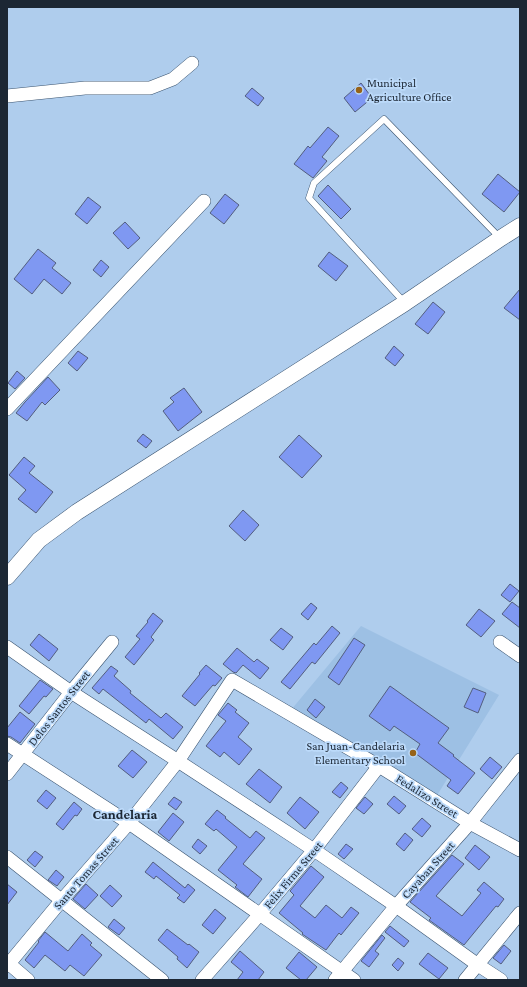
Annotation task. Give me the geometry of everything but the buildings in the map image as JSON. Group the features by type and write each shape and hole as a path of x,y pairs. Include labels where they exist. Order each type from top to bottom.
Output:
{"street":[{"path":"7,96 85,88 150,88 173,79 192,63"},
{"path":"7,410 204,201"},
{"path":"7,577 39,540 77,512 406,303 520,226"},
{"name":"Delos Santos Street","path":"7,774 112,642"},
{"path":"500,642 520,656"},
{"path":"7,647 71,692 314,850 501,980"},
{"name":"Santo Tomas Street","path":"8,964 129,824 178,761 232,680"},
{"name":"Fedalizo Street","path":"232,680 379,766 470,823 520,850"},
{"path":"7,744 129,824 260,914 339,976 354,980"},
{"name":"Cayaban Street","path":"339,976 396,906 470,823 520,760"},
{"name":"Felix Firme Street","path":"202,980 314,850 379,766"},
{"path":"7,857 162,980"},
{"path":"465,980 520,913"},
{"path":"8,964 28,980"}],"lane":[{"path":"406,303 309,198 314,183 384,119 501,238"}],"shaded area":[{"name":"San Juan-Candelaria Elementary School","path":"361,626 499,695 436,797 291,710"}],"place":[{"name":"Municipal Agriculture Office","path":"359,90"},
{"name":"San Juan-Candelaria Elementary School","path":"413,753"}],"district":[{"name":"Candelaria","path":"125,814"}]}
